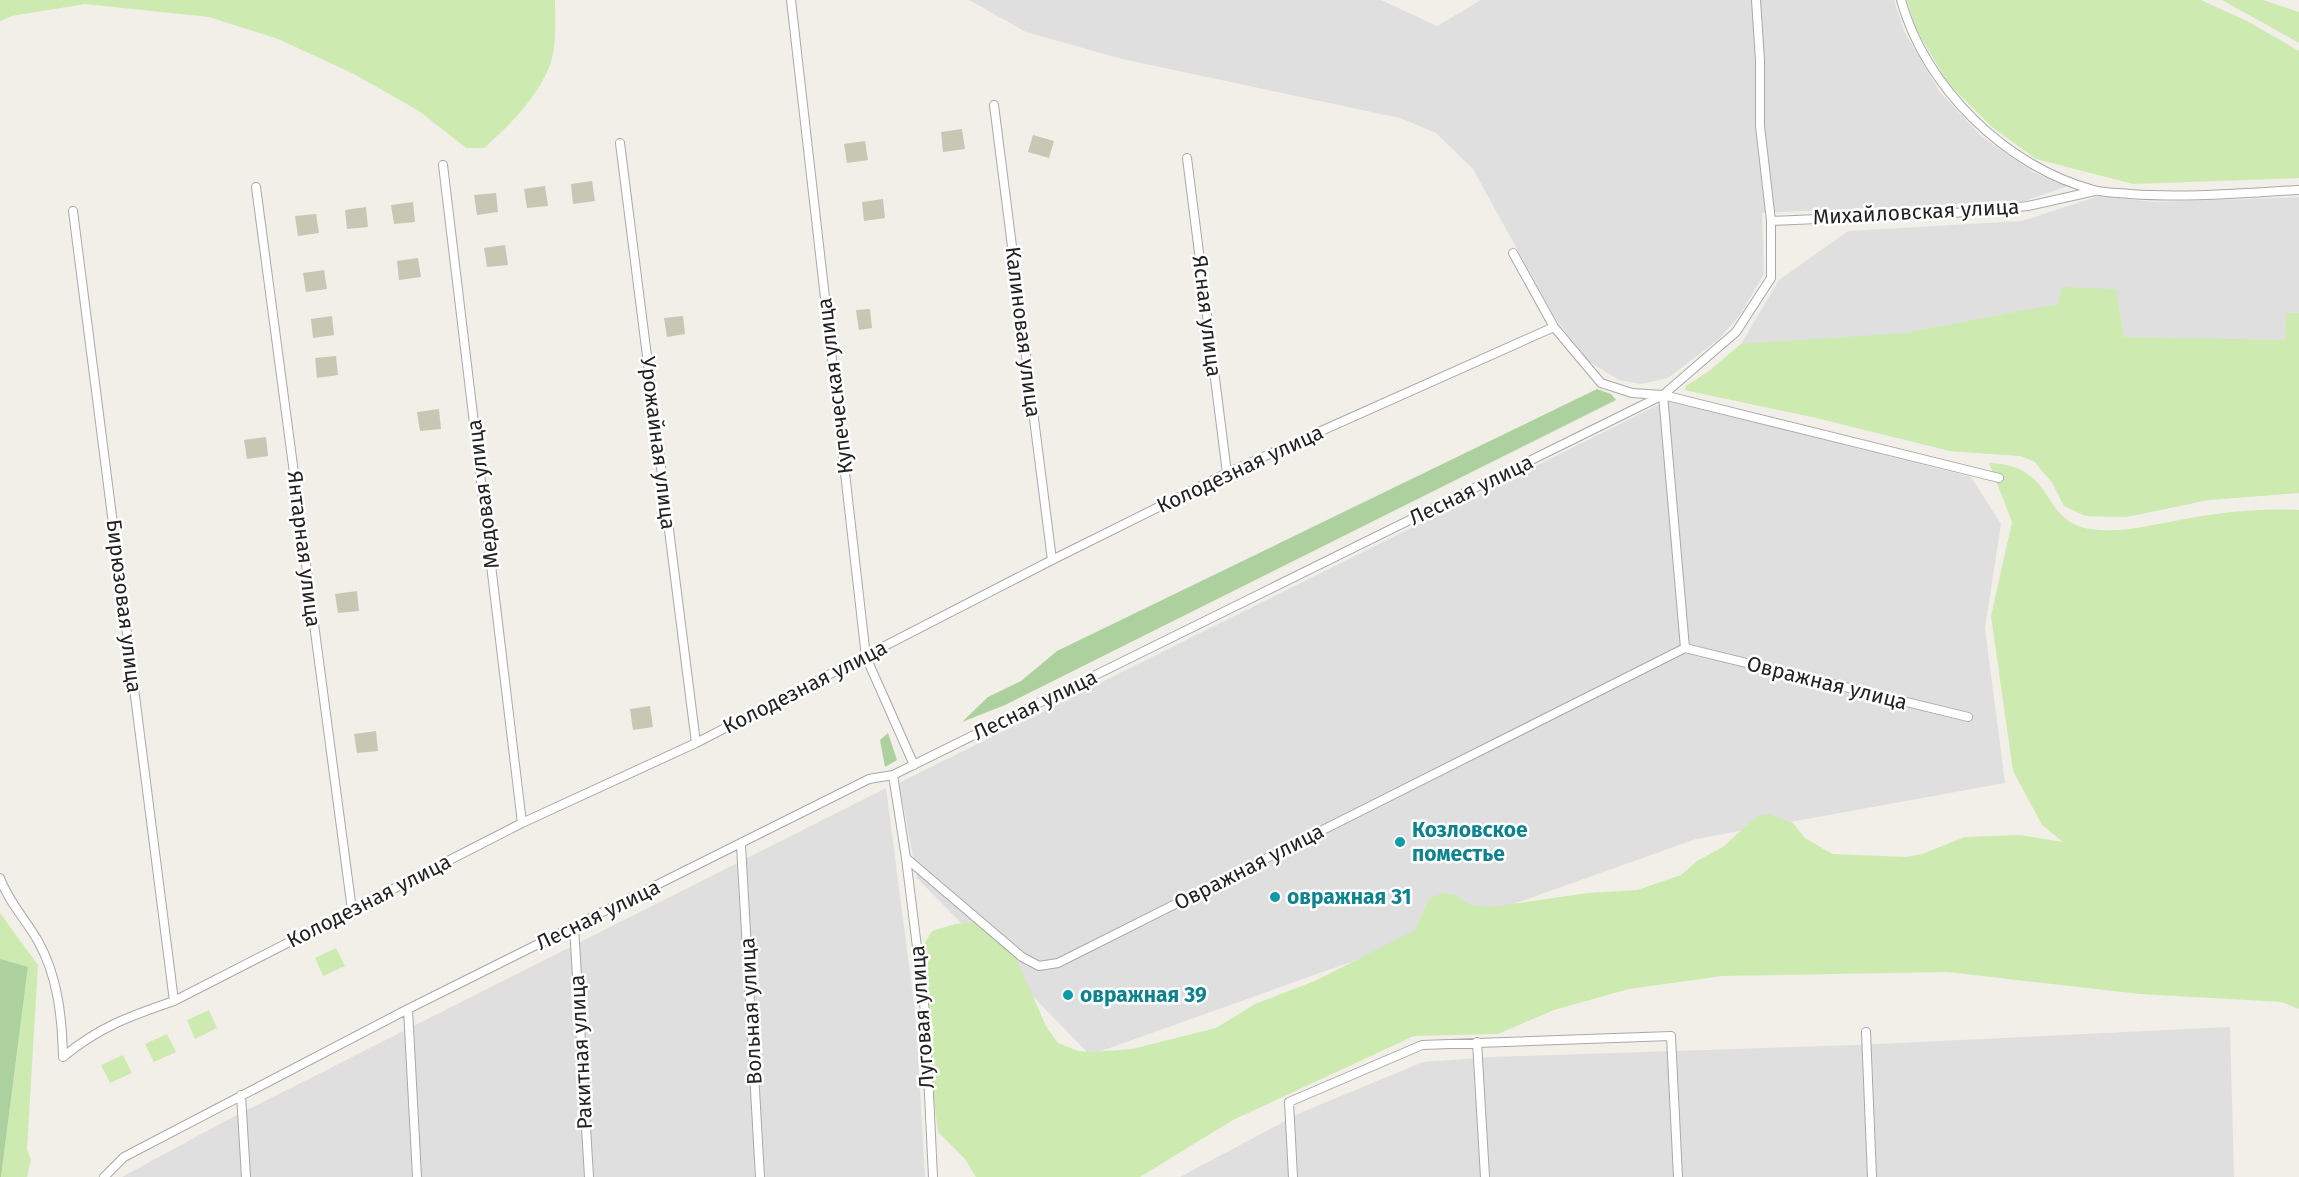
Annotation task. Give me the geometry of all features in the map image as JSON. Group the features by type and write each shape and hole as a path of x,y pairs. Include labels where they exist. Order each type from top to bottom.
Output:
{"street":[{"name":"Купеческая улица","path":"791,0 866,657 915,765"},
{"path":"1663,395 1736,332 1771,278 1771,221 1760,126 1760,60 1756,0"},
{"name":"Михайловская улица","path":"1901,0 1910,30 1944,88 1980,124 2033,165 2095,191"},
{"name":"Калиновая улица","path":"994,105 1052,560"},
{"name":"Урожайная улица","path":"620,143 696,743"},
{"name":"Ясная улица","path":"1186,158 1227,473"},
{"name":"Медовая улица","path":"443,165 522,823"},
{"name":"Янтарная улица","path":"256,187 352,910"},
{"name":"Михайловская улица","path":"1771,221 1954,213 2028,206 2095,191 2161,196 2299,190"},
{"name":"Бирюзовая улица","path":"73,211 174,1001"},
{"path":"1514,253 1554,327 1601,383 1632,393 1663,395 1999,478"},
{"name":"Колодезная улица","path":"0,878 38,941 48,965 62,1015 63,1057 89,1036 126,1018 174,1001 522,823 696,743 1227,473 1554,327"},
{"path":"1663,395 1685,648"},
{"name":"Лесная улица","path":"104,1177 124,1157 408,1009 741,845 869,779 893,776 1663,395"},
{"name":"Овражная улица","path":"906,858 1022,957 1039,966 1058,963 1685,648 1968,717"},
{"path":"893,776 906,858"},
{"name":"Вольная улица","path":"741,845 760,1177"},
{"name":"Луговая улица","path":"906,858 925,1012 933,1177"},
{"name":"Ракитная улица","path":"574,926 589,1177"},
{"path":"408,1009 417,1177"},
{"path":"1866,1032 1872,1177"},
{"path":"1293,1177 1289,1102 1422,1045 1671,1036 1678,1177"},
{"path":"1477,1042 1485,1177"},
{"path":"241,1095 246,1177"}],"shaded area":[{"path":"969,0 1381,0 1437,26 1481,0 1894,0 1904,31 1939,91 1981,136 2033,172 2068,186 2025,201 1762,213 1764,274 1740,315 1719,339 1668,378 1641,384 1619,380 1588,361 1555,318 1473,169 1436,133 1400,118 1122,59 1026,32"},
{"path":"962,129 965,149 943,152 941,132"},
{"path":"1033,135 1054,141 1049,158 1028,152"},
{"path":"865,141 868,160 847,163 844,144"},
{"path":"592,181 595,201 573,204 571,184"},
{"path":"545,186 548,206 527,208 524,189"},
{"path":"496,193 498,212 477,215 474,195"},
{"path":"2099,196 2155,202 2299,197 2299,493 2208,500 2126,517 2086,516 2064,506 2053,484 2035,462 2021,456 1950,451 1817,418 1685,390 1686,386 1708,372 1741,344 1779,280 1848,231 2022,221"},
{"path":"883,199 885,218 864,221 862,202"},
{"path":"413,202 415,222 394,224 391,205"},
{"path":"366,207 368,227 347,229 345,210"},
{"path":"316,214 319,233 298,236 295,216"},
{"path":"505,245 508,265 487,267 484,248"},
{"path":"418,258 421,277 399,280 397,261"},
{"path":"324,270 327,289 306,292 303,273"},
{"path":"870,309 872,328 859,330 856,310"},
{"path":"332,316 334,335 313,338 311,319"},
{"path":"683,316 685,334 667,337 664,318"},
{"path":"336,356 338,375 317,378 315,358"},
{"path":"1668,400 1971,477 2001,524 1985,628 2005,783 1696,839 1090,1055 917,878 899,783"},
{"path":"439,409 441,429 420,431 417,412"},
{"path":"266,437 268,456 247,459 244,440"},
{"path":"357,591 359,611 338,613 335,594"},
{"path":"650,706 653,727 633,730 630,709"},
{"path":"376,731 378,751 357,753 354,734"},
{"path":"886,788 916,1019 925,1177 122,1177 227,1120"},
{"path":"2230,1027 2234,1177 1180,1177 1300,1113 1423,1062 1491,1057 1857,1045"}],"green space":[{"path":"0,0 555,0 555,41 550,65 538,89 522,110 484,148 466,148 419,111 354,74 278,39 209,17 85,4 12,16 0,21"},
{"path":"1907,0 2201,0 2249,22 2299,51 2299,178 2133,184 2036,159 1992,127 1948,83 1916,29"},
{"path":"2222,0 2263,0 2299,12 2299,43"},
{"path":"2062,287 2116,289 2124,337 2285,340 2286,313 2299,313 2299,493 2208,500 2126,517 2086,516 2064,506 2053,484 2035,462 2021,456 1950,451 1817,418 1685,390 1686,386 1708,372 1741,344 1905,333 2058,304"},
{"path":"1597,389 1611,394 1616,400 1005,705 962,722 988,697 1021,681 1057,651"},
{"path":"1989,463 2011,466 2026,473 2037,483 2062,516 2074,524 2090,529 2126,529 2242,511 2299,510 2299,1009 2282,1002 2140,994 1947,972 1722,976 1629,989 1554,1010 1498,1034 1414,1036 1233,1120 1140,1177 976,1177 965,1159 938,1132 931,1077 934,1031 924,982 923,946 932,931 955,924 972,922 986,930 1016,958 1046,1026 1058,1043 1078,1051 1092,1052 1132,1049 1216,1028 1255,1004 1317,980 1415,930 1429,899 1442,893 1455,895 1471,905 1491,907 1588,893 1637,890 1681,875 1697,861 1723,847 1756,817 1769,814 1793,823 1805,838 1832,854 1906,857 1922,854 1965,837 2020,835 2063,842 2042,825 2013,771 1991,616 2012,522"},
{"path":"888,733 897,760 885,767 880,740"},
{"path":"0,913 38,965 27,1149 31,1160 27,1177 1,1177 28,968 0,959"},
{"path":"336,948 345,966 323,976 315,958"},
{"path":"0,959 28,967 1,1177 0,1177"},
{"path":"209,1010 217,1028 195,1039 187,1020"},
{"path":"167,1034 176,1052 154,1062 145,1044"},
{"path":"123,1055 132,1073 110,1083 101,1065"}],"place":[{"name":"Козловское поместье","path":"1400,842"},
{"name":"овражная 31","path":"1275,897"},
{"name":"овражная 39","path":"1068,995"}]}
